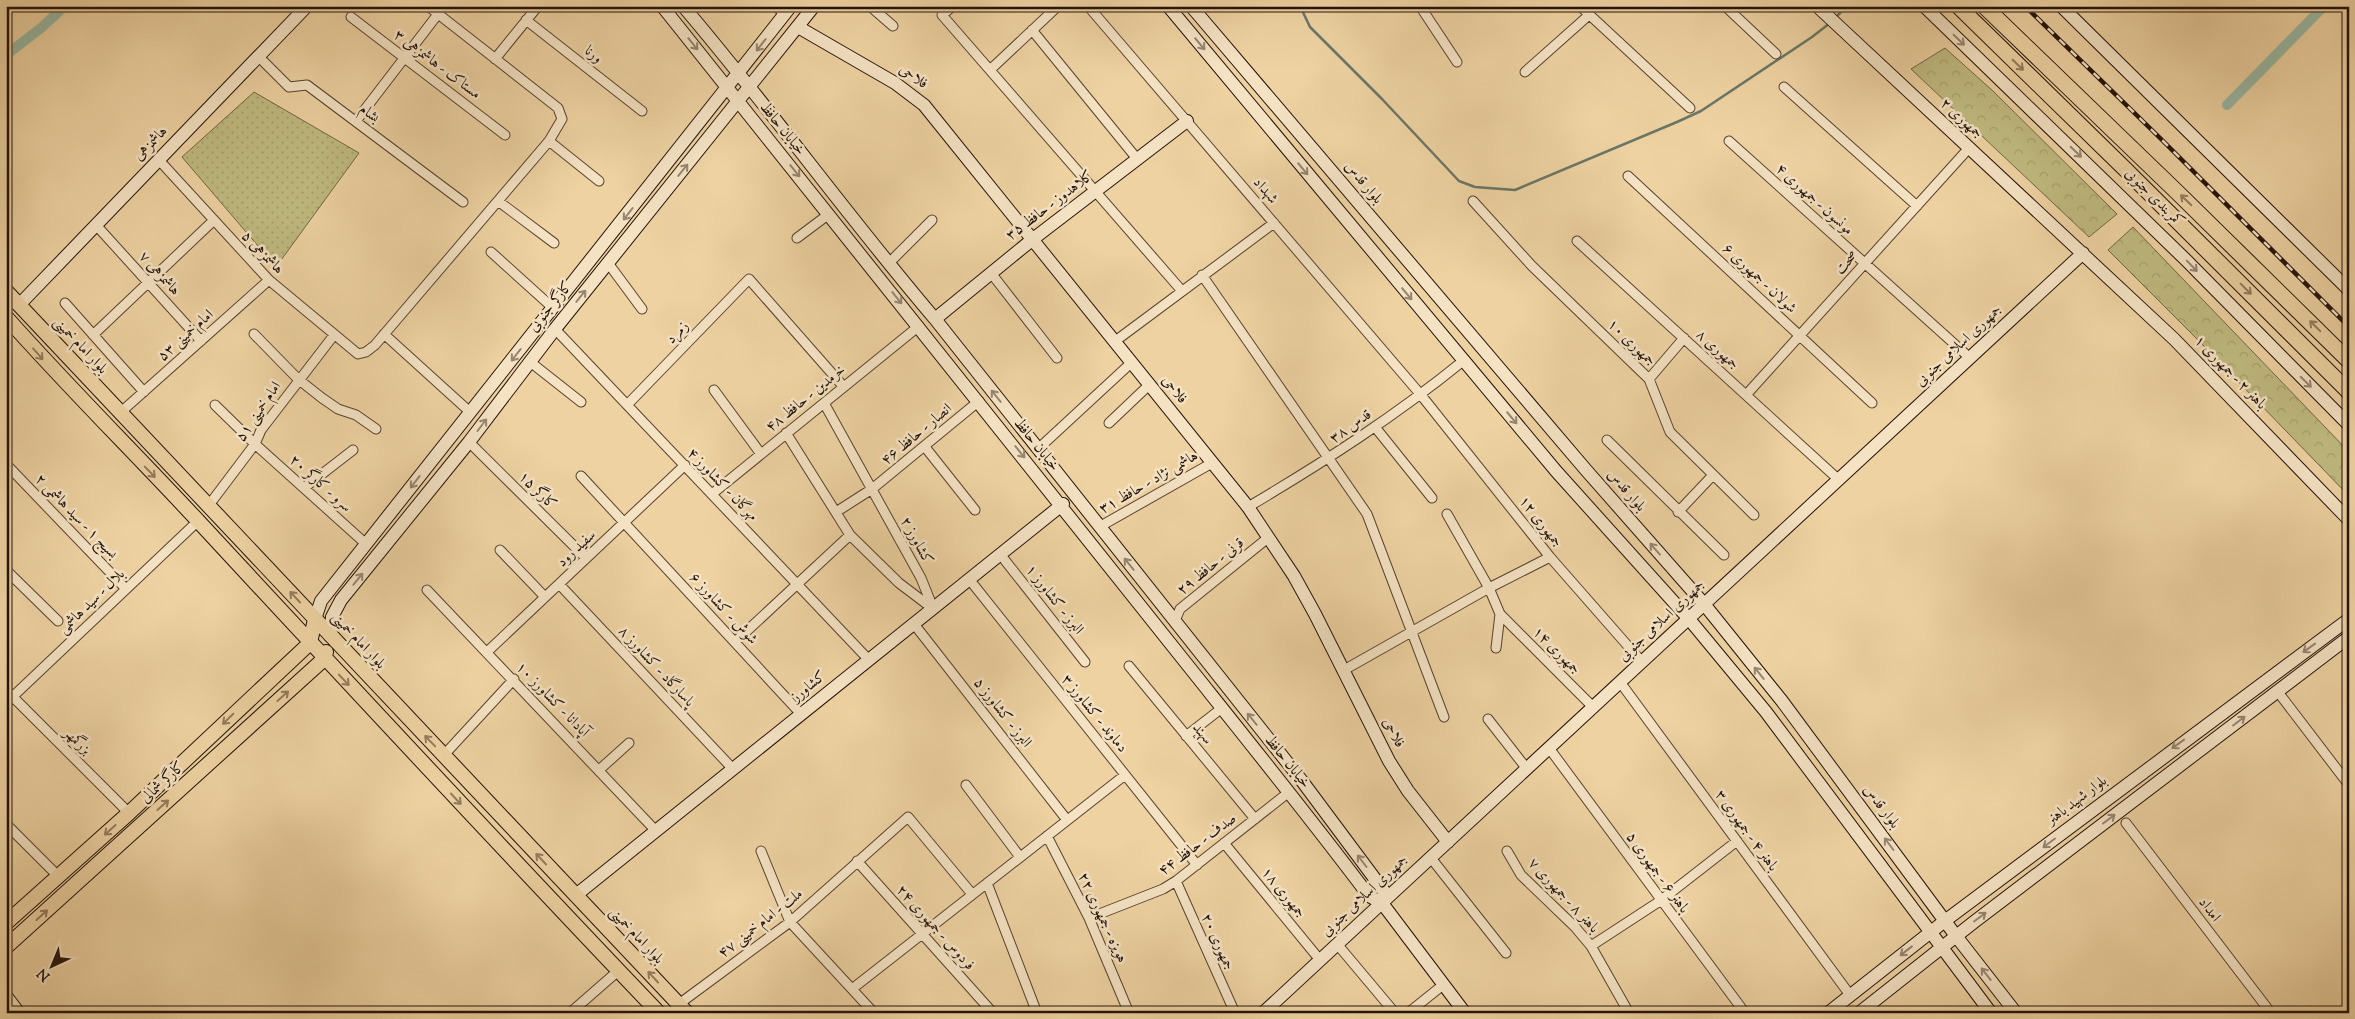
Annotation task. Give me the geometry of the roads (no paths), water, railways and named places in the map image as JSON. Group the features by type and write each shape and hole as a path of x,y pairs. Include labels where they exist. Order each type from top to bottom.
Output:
{"highway":[{"name":"کمربندی جنوبی","path":"1958,6 2349,392"},
{"name":"کمربندی جنوبی","path":"1984,6 2349,361"}],"main road":[{"name":"هاشمزهی","path":"20,305 158,159 307,6"},
{"name":"خیابان حافظ","path":"662,6 1063,504 1369,896 1382,903 1465,1013"},
{"name":"خیابان حافظ","path":"683,6 740,72 888,264 935,319 1302,781 1384,891 1382,903"},
{"name":"کارگر جنوبی","path":"330,636 332,617 341,600 469,442 555,329 814,6"},
{"path":"1168,6 1556,471 1689,619 1766,712 1819,780 1941,948 1991,1013"},
{"name":"بلوار قدس","path":"1191,6 1586,470 1704,604 1782,701 1956,936 2016,1013"},
{"name":"جمهوری ۲","path":"1817,6 2083,253"},
{"path":"1924,6 2123,198 2349,425"},
{"path":"2061,6 2349,290"},
{"name":"کارگر جنوبی","path":"314,619 321,601 740,72 783,9"},
{"name":"فلاحی","path":"798,27 895,83 924,105 1248,507 1298,584 1389,760 1408,791 1448,842"},
{"name":"کلاهدوز - حافظ ۳۵","path":"935,319 1033,239 1187,122"},
{"name":"جمهوری اسلامی جنوبی","path":"1263,1013 2083,253"},
{"name":"باهنر ۲ - جمهوری ۱","path":"2083,253 2174,339 2349,520"},
{"path":"1386,268 1402,255"},
{"name":"بلوار امام خمینی","path":"6,291 683,1009"},
{"path":"6,317 65,383 198,521 324,659 659,1013"},
{"path":"1002,428 1014,418"},
{"path":"455,431 469,442"},
{"name":"کشاورز","path":"576,896 1063,504"},
{"path":"1130,591 1143,581"},
{"path":"310,643 314,619"},
{"name":"بلوار شهید باهنر","path":"1828,1013 1930,932 2349,619"},
{"path":"324,659 330,636"},
{"path":"1859,1013 1956,936 2349,637"},
{"name":"کارگر شمالی","path":"6,923 129,813 249,698 310,643"},
{"name":"کارگر شمالی","path":"6,947 324,659"},
{"path":"249,698 259,698 263,701 265,711 262,715"},
{"path":"1766,712 1782,701"},
{"path":"6,996 20,1013"}],"street":[{"path":"428,6 558,108 562,119 549,141 384,334 470,412"},
{"path":"495,59 538,6"},
{"path":"870,6 893,26"},
{"path":"953,6 942,15 1182,291"},
{"name":"شهداد","path":"1088,6 1421,394"},
{"path":"1420,6 1457,62"},
{"path":"1580,6 1690,108"},
{"path":"1724,6 1776,54"},
{"path":"990,69 1055,7"},
{"path":"356,121 438,14"},
{"path":"1525,72 1589,15"},
{"name":"مستاک - هاشمزهی ۳","path":"351,17 405,56 505,135"},
{"name":"ورنا","path":"526,20 642,111"},
{"path":"1032,30 1138,160"},
{"name":"بشام","path":"258,56 289,87 307,85 462,202"},
{"path":"1784,87 1917,206"},
{"path":"549,141 599,181"},
{"name":"مونسون - جمهوری ۴","path":"1729,142 1970,358"},
{"name":"صحت","path":"1746,395 1969,148"},
{"name":"هاشمزهی ۵","path":"158,159 269,280 358,354 366,352 384,334"},
{"name":"شولان - جمهوری ۶","path":"1628,176 1872,403"},
{"path":"498,201 554,243"},
{"name":"جمهوری ۱۰","path":"1473,201 1532,266 1648,378 1670,432 1754,515"},
{"path":"797,238 829,214"},
{"path":"93,335 212,220"},
{"path":"888,264 932,220"},
{"path":"1114,342 1274,223"},
{"name":"هاشمزهی ۷","path":"96,225 201,341"},
{"name":"جمهوری ۸","path":"1577,240 1839,480"},
{"path":"491,252 553,308"},
{"path":"608,263 642,310"},
{"path":"991,273 1057,358"},
{"path":"1202,275 1367,514 1444,717"},
{"name":"زمرد","path":"627,405 749,279 843,386"},
{"name":"امام خمینی ۵۳","path":"121,412 269,280"},
{"path":"65,303 144,392"},
{"name":"خرمدین - حافظ ۴۸","path":"712,494 919,326"},
{"name":"مهرگان - کشاورز ۴","path":"555,329 869,660"},
{"path":"254,334 298,379 333,406 356,415 376,429"},
{"name":"امام خمینی ۵۱","path":"209,505 255,444 261,430 298,379 334,335"},
{"path":"1648,378 1684,338"},
{"name":"قدس ۳۸","path":"1248,507 1329,459 1421,394 1463,361"},
{"path":"530,362 581,402"},
{"path":"1038,449 1131,363"},
{"path":"1109,423 1149,385"},
{"path":"714,390 762,454"},
{"name":"جمهوری ۱۲","path":"1421,394 1550,557 1642,662"},
{"name":"انصار - حافظ ۴۶","path":"836,512 872,489 979,401"},
{"name":"کشاورز ۲","path":"824,403 921,578 933,608"},
{"name":"سرو - کارگر ۲۰","path":"215,406 366,544"},
{"path":"1375,427 1432,498"},
{"path":"786,434 850,535 900,583 933,608"},
{"path":"1607,440 1678,512 1724,555"},
{"name":"کارگر ۱۵","path":"469,442 586,558"},
{"path":"925,447 975,510"},
{"path":"304,488 353,450"},
{"name":"هاشمی نژاد - حافظ ۳۱","path":"1099,527 1212,463"},
{"name":"بسیج ۱ - سید هاشمی ۲","path":"6,464 126,589"},
{"name":"سفید رود","path":"487,652 685,465"},
{"path":"1678,512 1713,475"},
{"name":"شوش - کشاورز ۶","path":"581,476 801,714"},
{"path":"1447,514 1489,588 1500,614 1496,648"},
{"name":"بلال - سید هاشمی","path":"8,697 198,521"},
{"path":"735,642 850,535"},
{"name":"قرنی - حافظ ۲۹","path":"1175,621 1180,609 1269,537"},
{"path":"500,550 545,597"},
{"name":"البرز - کشاورز ۱","path":"1000,554 1085,662"},
{"path":"1344,670 1489,588 1550,557"},
{"path":"6,570 58,621"},
{"name":"دماوند - کشاورز ۳","path":"969,579 1196,865"},
{"name":"پاسارگاد - کشاورز ۸","path":"559,584 733,769"},
{"name":"آپادانا - کشاورز ۱۰","path":"427,590 514,679 656,831"},
{"name":"جمهوری ۱۴","path":"1500,614 1593,707"},
{"name":"البرز - کشاورز ۵","path":"914,624 1068,820"},
{"name":"سهند","path":"1129,666 1255,819"},
{"path":"444,756 514,679"},
{"name":"باهنر ۴ - جمهوری ۳","path":"1620,682 1850,995"},
{"path":"2278,692 2349,785"},
{"name":"بزرگمهر","path":"8,697 129,813"},
{"path":"1186,736 1222,708"},
{"path":"1488,719 1527,769"},
{"path":"600,770 629,742"},
{"name":"باهنر ۶ - جمهوری ۵","path":"1550,748 1660,901 1745,1013"},
{"path":"852,989 1125,775"},
{"path":"966,785 1020,857"},
{"name":"صدف - حافظ ۴۴","path":"1089,918 1163,889 1176,881 1289,792"},
{"name":"ملت - امام خمینی ۴۷","path":"683,1009 790,922 908,817 972,894"},
{"name":"امداد","path":"2126,823 2271,1013"},
{"path":"6,824 59,877"},
{"name":"هویزه - جمهوری ۲۲","path":"1047,836 1089,918 1129,1013"},
{"path":"1592,946 1660,901 1737,841"},
{"name":"جمهوری ۱۸","path":"1224,843 1320,960"},
{"path":"761,851 790,922 874,1013"},
{"name":"باهنر ۸ - جمهوری ۷","path":"1507,851 1522,875 1592,946 1629,1013"},
{"path":"1430,858 1506,953"},
{"name":"فردوس - جمهوری ۲۴","path":"857,861 993,1013"},
{"name":"جمهوری ۲۰","path":"1176,881 1235,1013"},
{"path":"987,883 1037,1013"},
{"path":"1337,944 1395,1013"},
{"path":"570,1013 618,971"},
{"path":"1408,1013 1443,985"}],"waterway":[{"path":"6,55 41,28 65,6"},
{"path":"1300,6 1310,27 1382,99 1459,181 1475,187 1515,190 1701,111 1830,23"},
{"path":"1836,17 1847,6"},
{"path":"2227,105 2324,6"}],"railway":[{"path":"2025,6 2349,327"}]}
